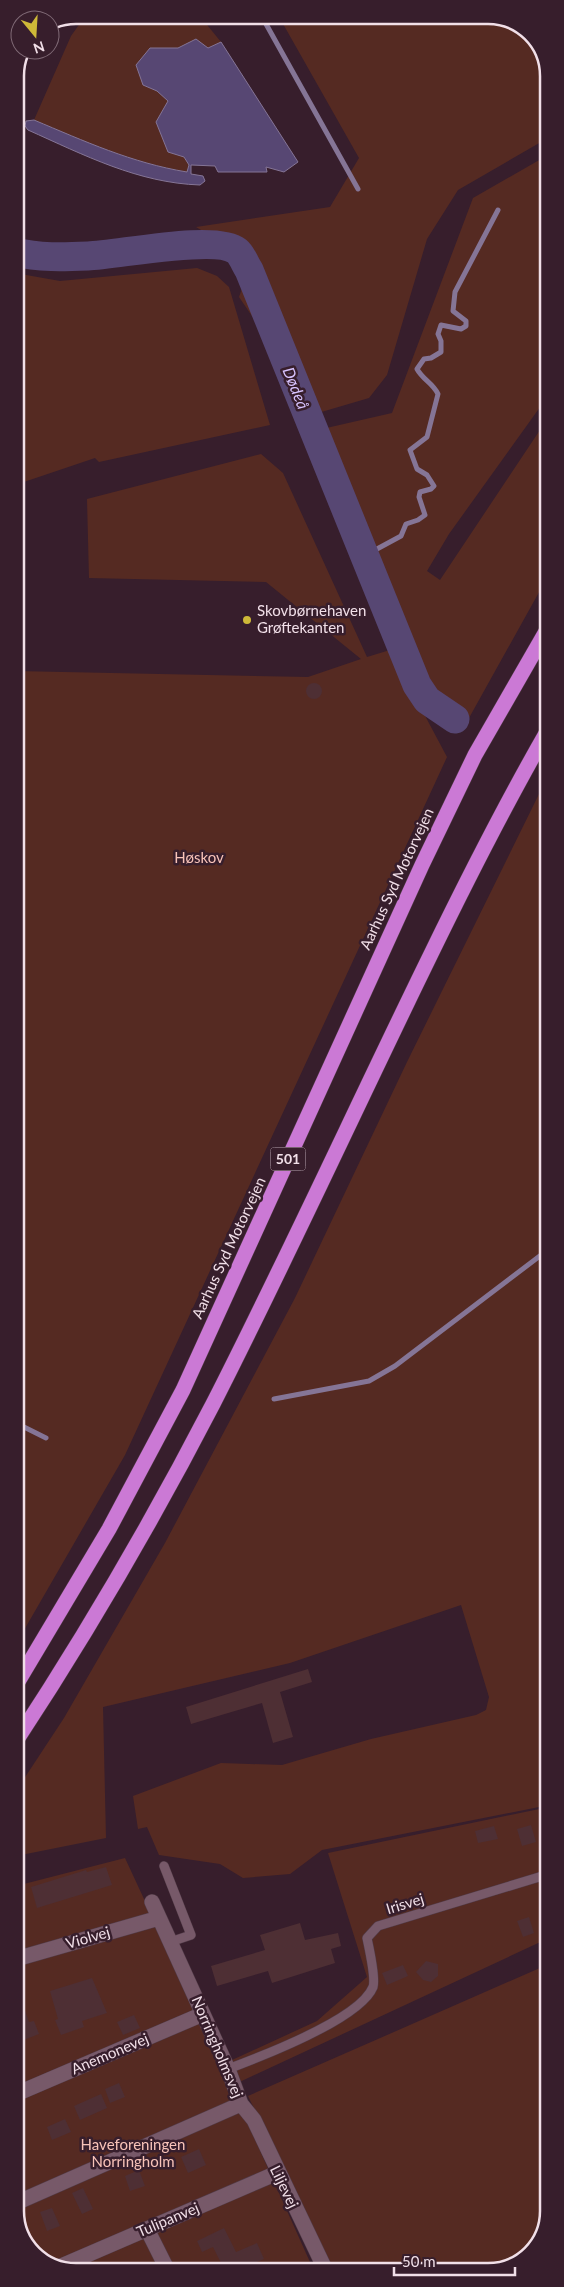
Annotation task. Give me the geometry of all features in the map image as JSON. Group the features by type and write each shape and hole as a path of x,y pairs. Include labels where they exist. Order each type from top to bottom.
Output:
{"highway":[{"name":"Aarhus Syd Motorvejen","path":"24,1671 109,1529 183,1390 426,856 475,755 540,642"},
{"name":"501","path":"24,1730 56,1681 130,1554 212,1405 458,900 514,789 540,744"}],"street":[{"name":"Norringholmsvej","path":"24,2199 241,2104 228,2069 152,1902"},
{"name":"Violvej","path":"24,1957 159,1918"},
{"name":"Anemonevej","path":"24,2091 203,2014"},
{"name":"Liljevej","path":"241,2104 254,2120 277,2173 322,2263"},
{"name":"Tulipanvej","path":"69,2262 277,2173"},
{"path":"147,2229 164,2263"}],"lane":[{"path":"164,1866 192,1935 170,1942"},
{"name":"Irisvej","path":"228,2069 296,2042 347,2013 366,1999 374,1985 367,1938 378,1926 540,1877"}],"green space":[{"path":"80,24 206,24 221,42 208,48 196,39 178,48 150,48 143,85 157,91 168,101 156,122 168,152 184,157 189,165 187,172 127,157 34,120 71,36"},
{"path":"283,24 492,24 514,31 530,44 539,65 540,143 458,190 427,239 387,375 369,398 318,413 239,297 252,260 196,227 330,207 359,158"},
{"path":"540,160 540,407 449,534 427,571 440,580 540,430 540,590 469,718 442,704 405,629 322,429 392,413 473,198"},
{"path":"197,268 217,276 229,287 270,425 99,462 95,458 24,482 24,275 60,281"},
{"name":"Høskov","path":"261,454 283,473 367,657 390,650 447,757 125,1455 24,1630 24,671 308,677 361,659 266,582 89,578 87,499"},
{"path":"540,792 540,1807 322,1850 290,1874 243,1878 220,1864 159,1855 147,1827 138,1829 133,1796 221,1763 282,1765 371,1739 476,1715 486,1710 489,1697 461,1605 290,1663 103,1707 106,1838 24,1854 24,1779 64,1718 165,1543 295,1298 407,1062"},
{"name":"Haveforeningen Norringholm","path":"540,1809 540,1942 231,2086 310,2263 72,2263 47,2255 31,2237 25,2222 24,2212 24,1884 125,1858 221,2065 317,2021 367,1977 328,1853"},
{"path":"540,1968 539,2222 530,2243 517,2255 508,2259 489,2263 329,2263 248,2096"}],"shaded area":[{"path":"196,39 208,48 221,42 298,162 284,172 266,167 267,172 218,172 215,166 191,165 191,174 203,176 205,181 200,185 177,183 155,179 112,166 28,130 25,126 26,121 34,120 128,157 187,172 189,165 184,157 168,152 156,122 168,101 157,91 143,85 136,65 150,48 178,48"}],"building":[{"path":"314,683 320,685 322,691 320,697 314,699 308,697 306,691 308,685"},
{"path":"308,1669 312,1682 280,1692 293,1737 273,1743 262,1703 191,1724 186,1707"},
{"path":"531,1825 536,1842 522,1846 517,1829"},
{"path":"494,1826 498,1839 478,1843 475,1831"},
{"path":"106,1867 112,1885 37,1908 31,1887 86,1870 87,1872"},
{"path":"529,1917 534,1933 523,1937 517,1921"},
{"path":"300,1923 305,1940 338,1933 341,1946 331,1949 335,1963 272,1983 268,1971 217,1986 211,1966 265,1950 260,1935"},
{"path":"426,1961 438,1964 438,1976 431,1982 423,1980 416,1972"},
{"path":"403,1965 408,1976 387,1985 382,1973"},
{"path":"92,1978 107,2013 82,2021 84,2027 61,2035 55,2020 58,2019 50,1991"},
{"path":"24,2008 29,2022 34,2021 39,2034 24,2040"},
{"path":"134,2015 140,2028 123,2035 117,2022"},
{"path":"119,2083 125,2097 110,2103 105,2089"},
{"path":"101,2094 107,2108 80,2120 74,2106"},
{"path":"65,2119 71,2132 52,2140 47,2127"},
{"path":"199,2149 206,2165 188,2173 181,2157"},
{"path":"139,2170 145,2186 130,2191 125,2176"},
{"path":"83,2188 93,2209 82,2214 72,2193"},
{"path":"52,2208 60,2226 47,2231 40,2212"},
{"path":"224,2228 236,2252 257,2243 264,2259 255,2263 221,2263 213,2247 202,2252 197,2241"}],"waterway":[{"path":"266,24 358,189"},
{"path":"364,556 401,536 406,524 418,520 425,515 419,497 420,492 431,489 434,486 427,475 417,469 410,450 427,437 438,394 417,369 424,359 431,358 441,352 441,341 438,334 441,325 461,329 466,326 466,321 453,311 455,292 498,210"},
{"name":"Dødeå","path":"24,254 61,257 102,255 209,244 226,246 239,253 249,270 417,685 427,700 455,719"},
{"path":"274,1399 369,1381 395,1366 540,1256"},
{"path":"24,1427 46,1438"}],"place":[{"name":"Skovbørnehaven Grøftekanten","path":"247,620"}]}
